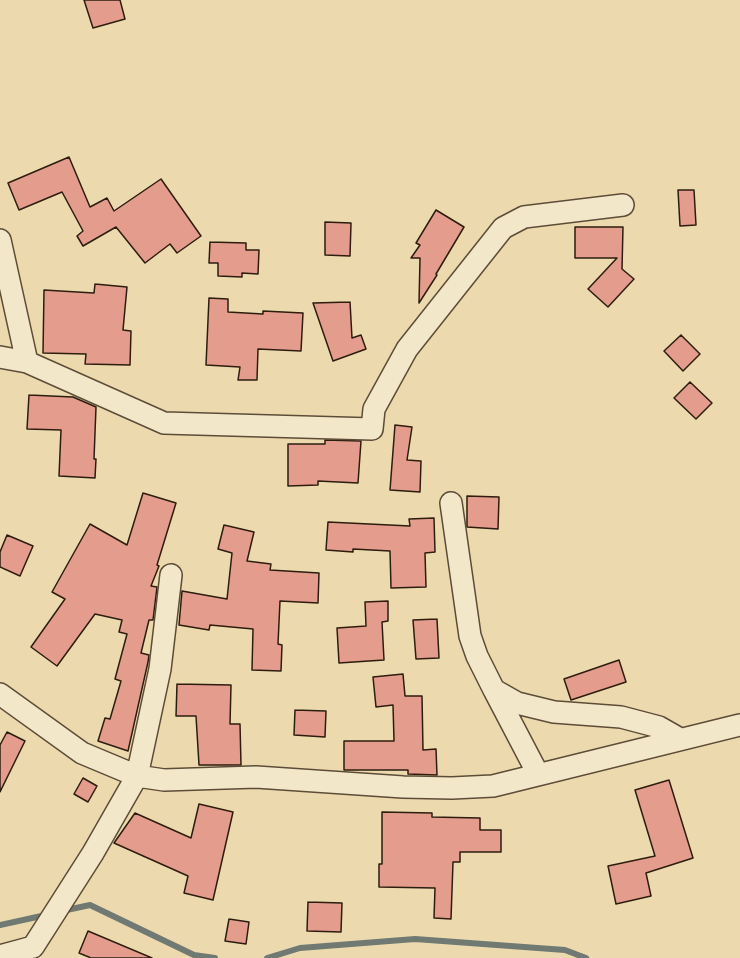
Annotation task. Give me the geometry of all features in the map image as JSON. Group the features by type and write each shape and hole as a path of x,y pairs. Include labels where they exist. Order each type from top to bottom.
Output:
{"street":[{"path":"0,357 27,362 164,423 372,429 374,409 407,349 503,228 524,217 623,205"},
{"path":"0,240 27,362"},
{"path":"451,503 470,636 477,656 538,774"},
{"path":"0,956 33,947 93,853 137,776 160,669 171,575"},
{"path":"494,690 517,703 554,712 621,717 659,727 680,739"},
{"path":"0,694 82,753 108,766 137,776 164,780 256,777 452,788 493,786 740,725"}],"building":[{"path":"84,0 120,0 125,19 93,28"},
{"path":"69,157 90,207 107,198 114,211 161,179 201,236 177,253 170,244 145,263 116,227 83,246 77,236 83,231 62,192 19,210 8,183"},
{"path":"678,190 694,190 696,225 680,226"},
{"path":"436,210 464,227 419,303 420,258 411,258 420,245 416,243"},
{"path":"325,222 351,223 350,256 325,255"},
{"path":"575,227 623,227 622,269 634,279 608,307 588,289 617,258 575,258"},
{"path":"210,242 246,243 246,250 259,250 258,274 242,273 242,277 218,276 218,263 209,263"},
{"path":"95,284 127,287 123,330 131,331 130,365 85,364 86,354 43,353 44,290 94,293"},
{"path":"209,298 228,299 228,312 303,313 301,351 258,349 257,380 238,380 240,367 206,365"},
{"path":"350,302 352,338 361,335 366,349 333,361 313,303"},
{"path":"681,335 700,354 683,371 664,351"},
{"path":"690,382 712,403 696,419 674,398"},
{"path":"29,395 73,397 96,407 95,478 59,476 61,430 27,429"},
{"path":"395,425 412,427 407,460 421,461 420,492 390,490"},
{"path":"325,440 361,441 358,483 318,481 318,485 288,486 288,444 325,444"},
{"path":"143,493 176,503 157,565 159,566 151,586 157,587 153,620 149,620 141,653 149,655 128,751 98,741 105,718 110,719 121,681 115,679 127,634 119,632 122,620 95,614 57,666 31,647 65,599 52,592 90,524 127,545"},
{"path":"467,496 499,497 498,529 467,527"},
{"path":"434,518 435,552 425,553 426,587 391,588 390,551 326,550 328,522 410,526 409,519"},
{"path":"224,525 254,532 247,561 271,564 270,570 319,573 318,603 280,601 278,644 282,645 281,671 252,670 253,629 210,625 209,630 179,625 182,591 227,599 232,553 218,549"},
{"path":"7,535 33,546 20,576 0,567 0,552"},
{"path":"388,601 388,621 382,622 384,660 339,663 337,628 366,626 365,602"},
{"path":"437,619 439,658 416,659 413,620"},
{"path":"619,660 626,682 571,700 564,679"},
{"path":"403,674 405,696 422,696 423,750 436,749 437,775 408,774 408,770 344,770 344,741 394,741 393,705 376,707 373,677"},
{"path":"177,684 231,685 230,724 240,724 241,765 199,765 196,716 176,716"},
{"path":"295,710 326,711 325,737 294,735"},
{"path":"7,732 25,741 0,792 0,745"},
{"path":"83,778 97,786 88,802 74,794"},
{"path":"669,780 693,858 646,873 651,896 616,904 608,866 655,856 635,790"},
{"path":"199,804 233,812 213,900 184,893 188,876 114,843 135,813 191,838"},
{"path":"382,812 432,813 432,817 480,818 480,830 501,830 501,852 460,852 460,862 453,862 451,919 434,918 435,888 379,887 379,864 382,864"},
{"path":"308,902 342,903 341,932 307,931"},
{"path":"229,919 249,922 246,944 225,941"},
{"path":"88,931 152,958 91,958 79,953"}],"waterway":[{"path":"62,911 90,905 194,955 215,958"},
{"path":"0,925 46,915"},
{"path":"267,958 300,948 415,939 565,950 586,958"}]}
